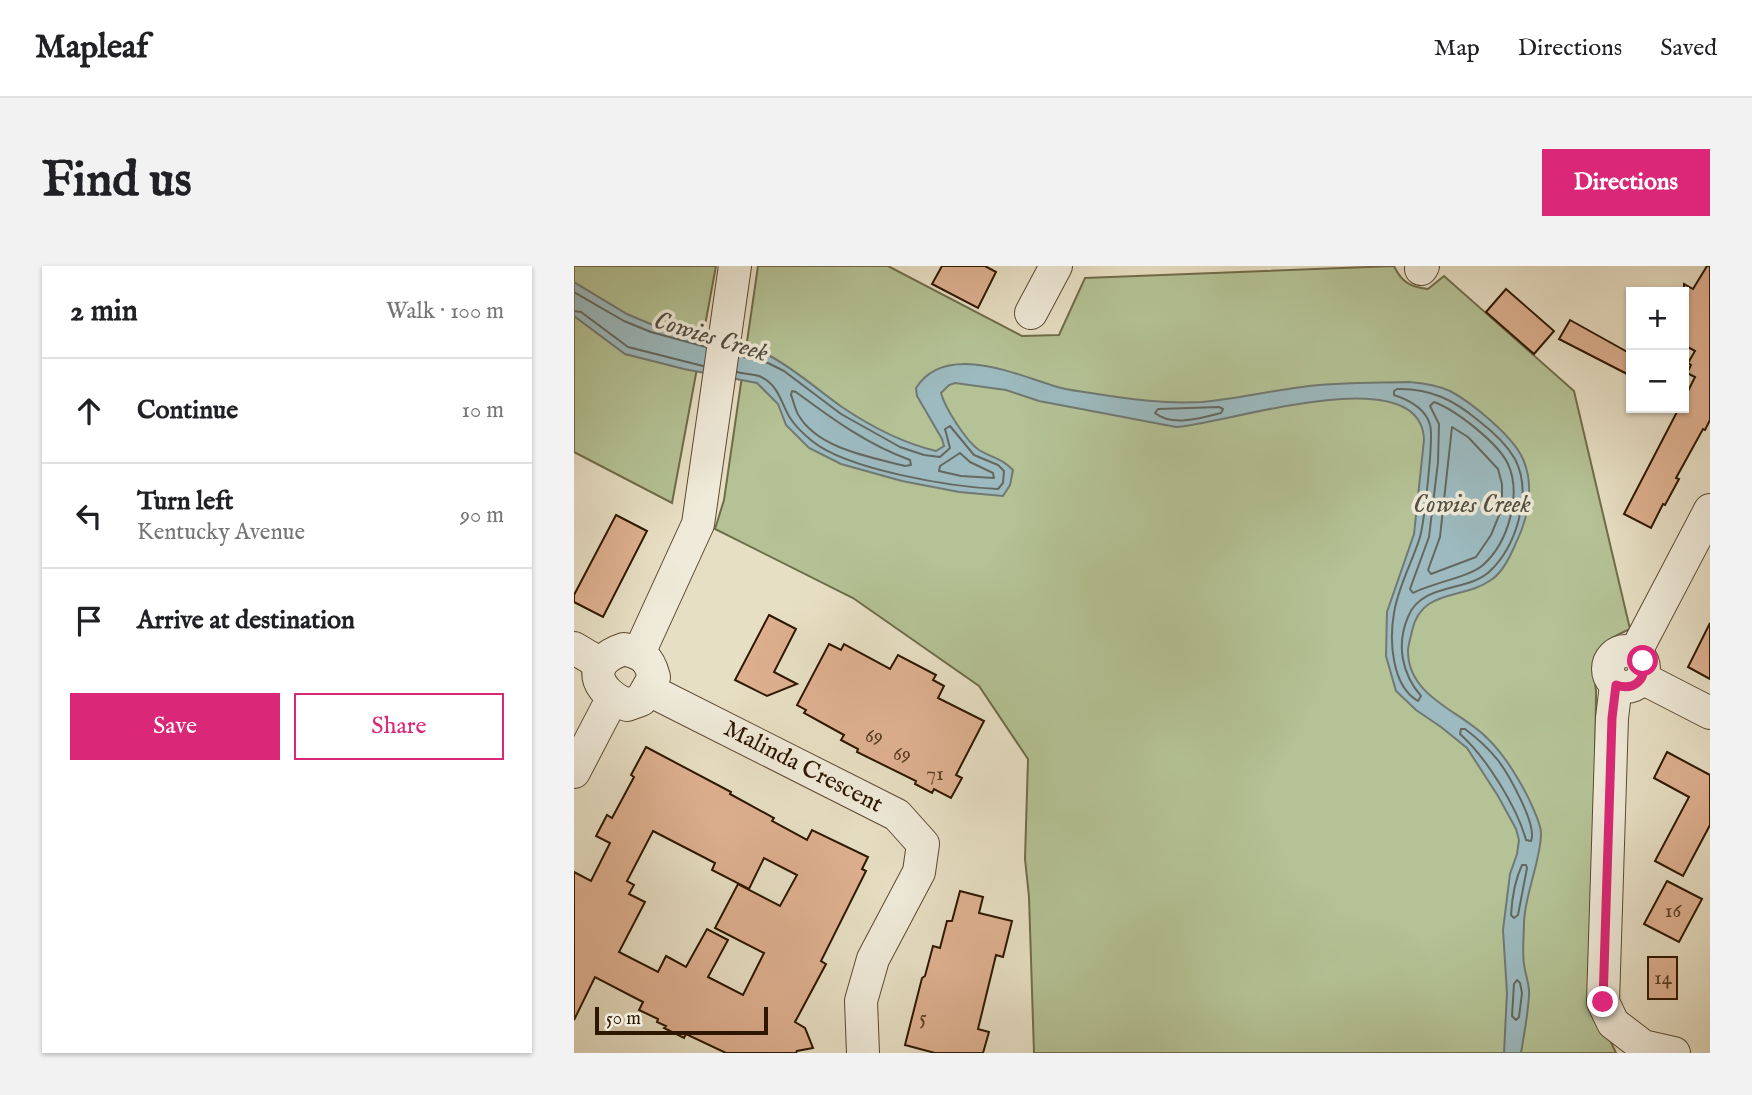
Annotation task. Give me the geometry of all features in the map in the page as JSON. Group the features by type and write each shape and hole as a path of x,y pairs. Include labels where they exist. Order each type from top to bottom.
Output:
{"street":[{"path":"639,653 698,524 735,266"},
{"path":"1031,313 1056,266"},
{"path":"1674,1053 1643,1049 1613,1023 1603,1002 1612,718 1631,672 1710,510"},
{"path":"574,648 601,664"},
{"path":"624,649 639,653 651,664 654,677 649,690 641,700 626,705 612,699 602,689 598,676 601,664 612,653 624,649"},
{"path":"1631,672 1710,713"},
{"name":"Malinda Crescent","path":"649,690 897,815 923,844 919,872 873,959 862,1000 863,1053"},
{"path":"574,772 612,699"}],"green space":[{"path":"574,266 716,266 672,503 574,452"},
{"path":"758,266 888,266 1022,336 1059,335 1085,278 1394,266 1404,280 1422,288 1428,289 1444,276 1574,391 1630,629 1603,645 1598,652 1594,668 1593,1003 1616,1053 1034,1053 1029,897 1025,859 1028,759 979,686 853,598 715,529 724,500"}],"water":[{"name":"Cowies Creek","path":"574,282 627,314 653,325 770,356 864,421 899,439 936,451 944,446 942,439 917,396 916,388 929,374 944,367 962,364 1001,369 1068,389 1132,399 1174,402 1215,401 1328,384 1414,382 1450,391 1480,411 1518,450 1527,470 1528,503 1520,535 1508,560 1495,577 1480,586 1434,601 1424,608 1417,617 1408,651 1410,667 1426,692 1476,728 1500,753 1524,790 1539,824 1540,843 1524,922 1523,959 1529,991 1521,1053 1504,1053 1507,993 1503,930 1510,874 1519,840 1516,829 1467,748 1416,710 1396,691 1386,656 1387,612 1414,534 1424,440 1415,415 1391,402 1357,398 1317,401 1176,427 1039,401 1006,390 955,383 941,393 957,424 979,450 1013,470 1010,485 1003,496 959,492 902,481 841,464 809,448 786,425 778,404 757,383 625,354 574,316"}],"building":[{"path":"942,266 985,266 996,272 978,308 932,284"},
{"path":"1707,266 1710,266 1710,420 1651,528 1624,514 1676,413 1689,413 1689,389 1695,377 1689,374 1689,361 1695,351 1689,348 1689,287 1684,287 1684,284 1693,289"},
{"path":"1506,289 1554,331 1534,354 1486,312"},
{"path":"1570,320 1626,351 1626,373 1559,339"},
{"path":"616,515 647,531 603,617 574,602 574,595"},
{"path":"769,615 796,629 774,672 797,684 767,696 735,680"},
{"path":"1710,623 1710,679 1688,667"},
{"path":"829,644 841,650 844,644 890,669 898,655 936,675 933,680 944,686 938,698 984,721 956,775 962,778 951,798 934,789 932,793 915,784 916,781 857,752 858,749 841,740 844,735 804,713 806,710 797,705"},
{"path":"646,747 731,792 730,794 774,818 772,821 807,840 812,830 868,857 862,869 866,871 821,961 826,964 795,1022 805,1028 813,1048 796,1053 726,1053 686,1034 684,1038 664,1028 666,1026 657,1022 658,1019 639,1010 643,1002 595,977 574,1020 574,872 591,881 610,843 596,836 607,815 612,818 634,777 631,775","holes":["653,831 715,863 712,870 749,889 764,858 797,875 780,906 738,884 715,928 764,953 743,995 708,977 728,940 707,929 686,967 666,956 658,972 619,952 645,902 629,894 634,885 627,881"]},
{"path":"1667,752 1710,775 1710,825 1683,876 1655,861 1689,797 1654,778"},
{"path":"1667,881 1702,899 1679,942 1644,924"},
{"path":"960,891 983,897 979,913 1012,921 1003,957 996,955 978,1029 989,1032 983,1053 935,1053 905,1045 933,946 940,948 947,921 952,921"},
{"path":"1648,957 1677,957 1677,999 1648,999"}],"route":[{"path":"1603,1002 1612,718 1616,685 1628,687 1638,683 1644,673 1643,661"}]}
